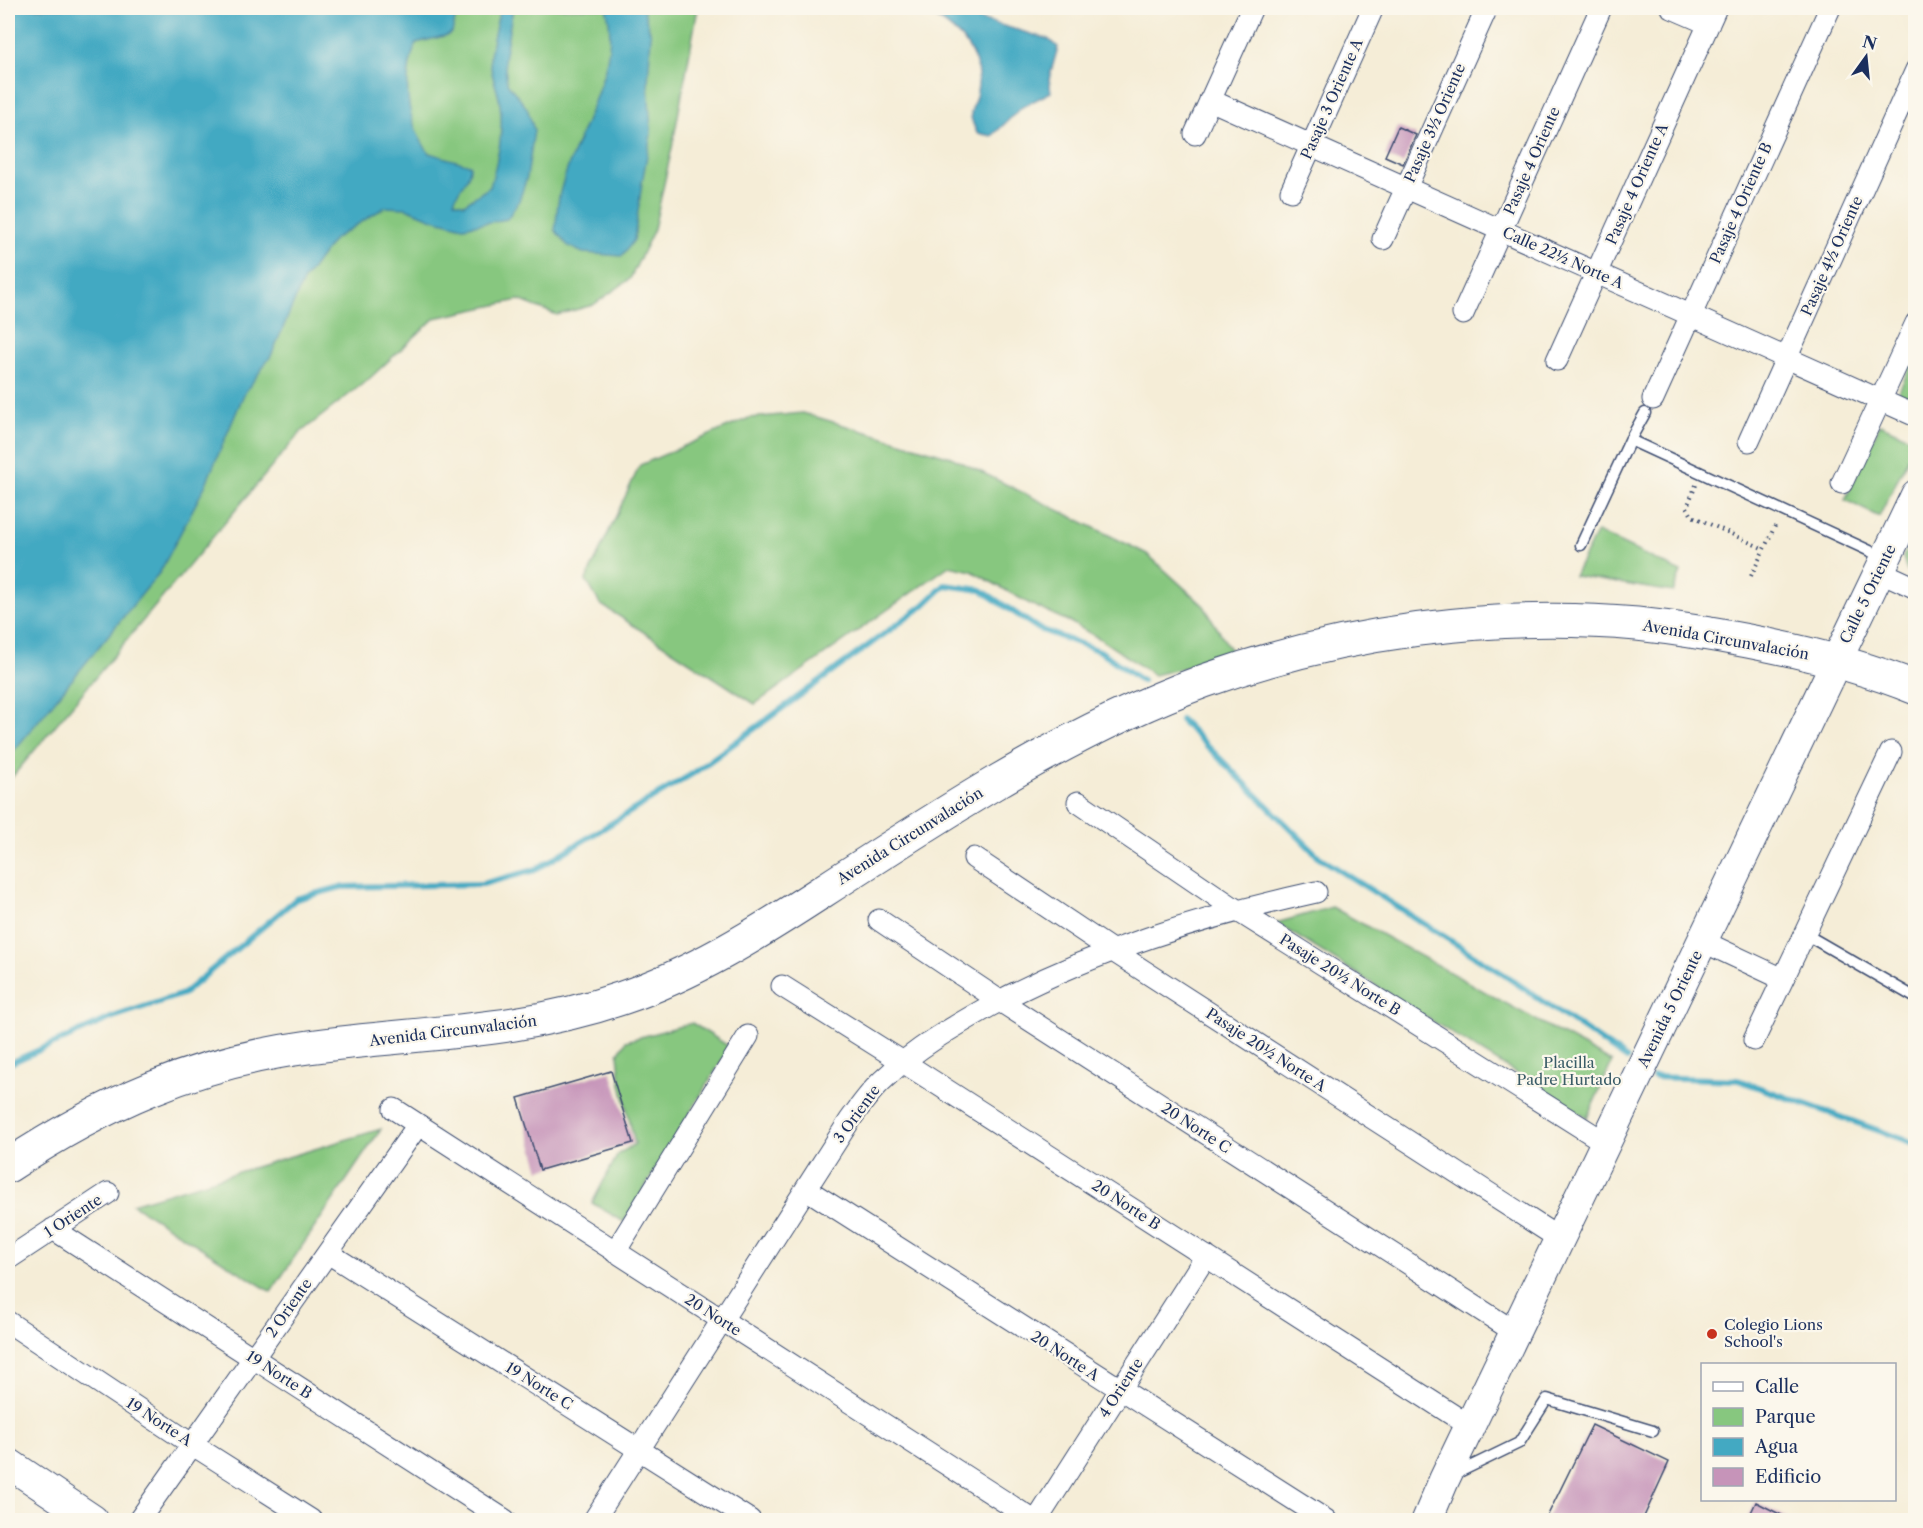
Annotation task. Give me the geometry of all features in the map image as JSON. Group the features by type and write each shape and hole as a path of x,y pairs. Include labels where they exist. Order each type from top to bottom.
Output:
{"main road":[{"name":"Avenida Circunvalación","path":"8,1166 50,1138 102,1109 158,1085 222,1064 311,1046 496,1029 538,1022 578,1012 648,989 737,945 937,818 1052,751 1123,714 1165,696 1207,680 1284,657 1339,644 1422,629 1548,621 1596,621 1676,628 1761,643 1836,661 1916,688"}],"street":[{"path":"1195,134 1252,8"},
{"name":"Pasaje 3 Oriente A","path":"1291,191 1373,8"},
{"name":"Pasaje 3½ Oriente","path":"1383,239 1487,8"},
{"name":"Pasaje 4 Oriente","path":"1463,314 1601,8"},
{"path":"1672,8 1713,16"},
{"name":"Pasaje 4 Oriente B","path":"1649,406 1830,8"},
{"name":"Pasaje 4 Oriente A","path":"1557,360 1713,16"},
{"name":"Pasaje 4½ Oriente","path":"1749,441 1916,70"},
{"name":"Calle 22½ Norte A","path":"1210,100 1916,416"},
{"path":"1842,483 1916,322"},
{"name":"Calle 5 Oriente","path":"1836,661 1916,495"},
{"path":"1882,565 1916,588"},
{"name":"Avenida 5 Oriente","path":"1427,1521 1444,1480 1836,661"},
{"path":"1754,1040 1891,752"},
{"name":"Pasaje 20½ Norte B","path":"1078,802 1238,911 1606,1143"},
{"name":"Pasaje 20½ Norte A","path":"974,858 1113,951 1560,1239"},
{"name":"3 Oriente","path":"594,1521 866,1099 903,1062 962,1022 1070,968 1195,923 1316,892"},
{"name":"20 Norte C","path":"879,921 1515,1332"},
{"path":"1702,941 1783,980"},
{"name":"20 Norte B","path":"782,986 1470,1426"},
{"path":"615,1252 748,1036"},
{"name":"20 Norte","path":"394,1109 1035,1521"},
{"name":"2 Oriente","path":"139,1521 418,1125"},
{"name":"20 Norte A","path":"806,1189 1119,1391 1326,1521"},
{"name":"1 Oriente","path":"8,1259 108,1193"},
{"name":"19 Norte B","path":"53,1229 505,1521"},
{"name":"19 Norte C","path":"328,1253 750,1521"},
{"name":"4 Oriente","path":"1035,1521 1206,1256"},
{"name":"19 Norte A","path":"8,1322 311,1521"},
{"path":"8,1463 93,1521"}],"lane":[{"path":"1581,545 1630,440 1649,406"},
{"path":"1630,440 1782,511 1882,565"},
{"path":"1805,934 1916,998"},
{"path":"1444,1480 1519,1443 1547,1399 1653,1431"}],"path":[{"path":"1701,473 1687,507 1692,516 1764,549"},
{"path":"1751,576 1782,511"}],"green space":[{"path":"8,8 698,8 672,148 654,229 630,279 593,305 557,315 519,300 435,318 370,378 300,433 8,782"},
{"path":"1915,357 1915,404 1897,395"},
{"path":"803,413 951,457 1147,554 1204,606 1234,656 1154,675 1070,622 1030,604 972,571 949,566 755,704 600,604 586,580 640,465 749,418"},
{"path":"1880,424 1915,440 1915,444 1879,517 1845,500"},
{"path":"1915,530 1915,575 1907,571 1903,557"},
{"path":"1597,532 1681,572 1673,592 1574,576"},
{"name":"Placilla Padre Hurtado","path":"1332,907 1612,1062 1587,1118 1276,923"},
{"path":"692,1023 730,1047 624,1222 592,1203 618,1154 635,1144 621,1085 618,1054 626,1041"},
{"path":"381,1129 271,1292 132,1204"}],"water":[{"path":"8,8 458,8 452,32 416,43 409,71 408,100 415,127 429,153 470,165 468,175 454,201 464,204 490,187 496,166 501,136 501,115 490,58 500,8 513,8 504,59 507,83 527,108 534,130 527,177 519,201 507,219 463,227 433,219 406,208 385,207 334,239 303,281 271,356 244,394 205,486 160,572 8,758"},
{"path":"606,8 643,8 651,35 648,82 651,134 634,240 622,256 583,253 568,246 555,230 559,198 566,171 603,77 610,30"},
{"path":"930,8 943,8 1048,39 1058,47 1049,79 1051,92 1022,107 992,136 977,133 971,115 978,78 973,55 959,36 929,13"}],"building":[{"path":"1398,127 1416,135 1403,164 1385,156"},
{"path":"611,1071 633,1143 540,1170 518,1098"},
{"path":"1592,1425 1669,1462 1642,1521 1545,1521"},
{"path":"1756,1502 1793,1521 1747,1521"}],"waterway":[{"path":"8,1064 113,1017 183,994 296,899 341,887 482,884 535,870 692,774 924,605 945,585 981,590 1039,629 1100,651 1142,681"},
{"path":"1181,720 1319,857 1503,974 1627,1059"},
{"path":"1654,1077 1738,1080 1916,1144"}],"place":[{"name":"Colegio Lions School's","path":"1712,1334"}]}
